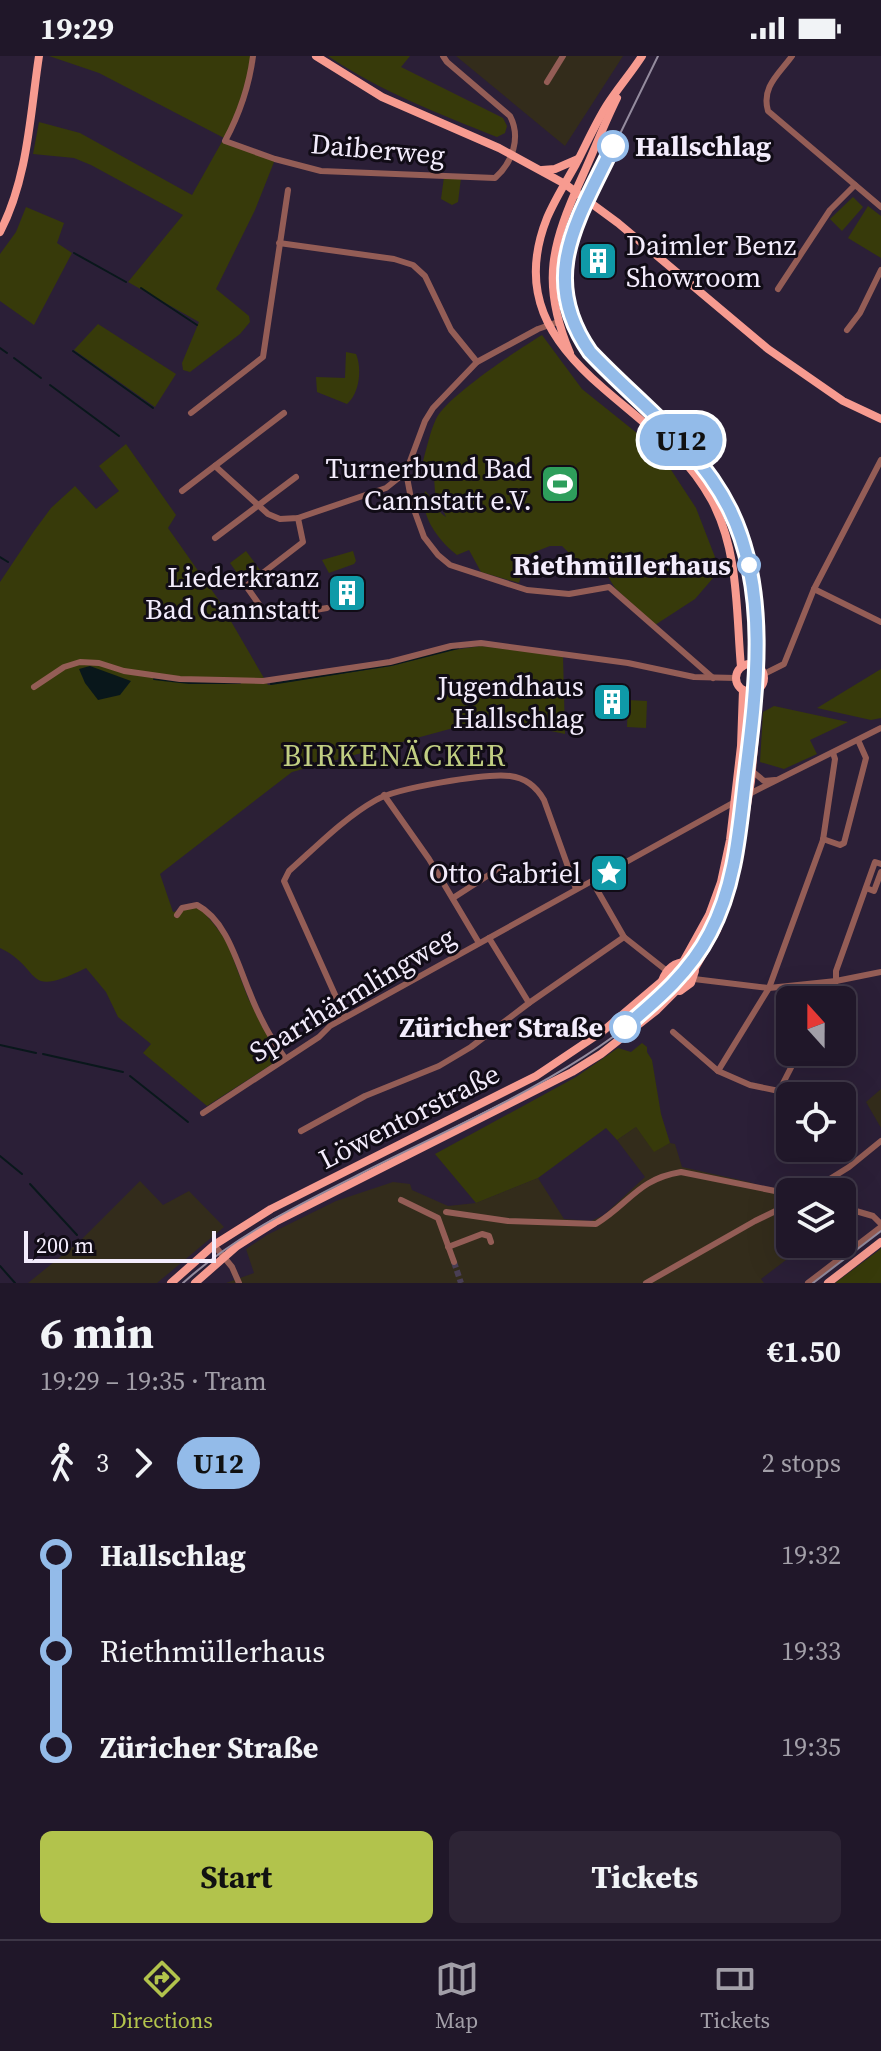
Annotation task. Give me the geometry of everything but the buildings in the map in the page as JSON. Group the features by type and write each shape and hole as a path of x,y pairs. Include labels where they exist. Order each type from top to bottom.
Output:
{"main road":[{"path":"0,232 19,184 39,56"},
{"path":"316,56 382,97 511,154 565,184 618,223 768,349 843,401 881,419"},
{"path":"642,56 607,106 548,216 538,251 538,290 548,325 561,348 603,389 671,445 707,492 731,554 740,639 741,667 736,678 743,690 744,718 730,840 717,897 683,962 667,971"},
{"path":"571,356 558,322 553,294 553,265 562,222 627,80"},
{"path":"541,170 555,169 578,159"},
{"path":"740,639 746,658 764,674 764,683 759,689 750,692 743,690"},
{"path":"741,667 751,663"},
{"path":"694,979 695,968 711,943 727,903 737,865 752,771 759,689"},
{"path":"683,962 695,968"},
{"name":"Löwentorstraße","path":"171,1283 214,1245 271,1209 536,1076 603,1031 662,981 667,971"},
{"name":"Löwentorstraße","path":"195,1283 252,1235 275,1222 572,1072 612,1045 694,979"},
{"path":"662,981 667,990 675,992"},
{"path":"828,1283 881,1242"}],"street":[{"name":"Daiberweg","path":"253,56 246,95 225,141 321,171 379,174 491,179 503,171 511,154"},
{"path":"443,56 510,116 516,128 511,154"},
{"path":"547,82 563,56"},
{"path":"792,56 767,88 765,98 768,111 881,207"},
{"path":"778,289 830,210 855,185"},
{"path":"191,413 263,357 288,190"},
{"path":"279,243 394,259 413,265 425,276 451,330 477,362"},
{"path":"847,330 860,313 881,270"},
{"path":"215,466 268,514 280,519 298,518 386,488 406,472 433,408 477,362 558,322"},
{"path":"182,491 284,413"},
{"path":"764,674 784,664 814,589 881,460"},
{"path":"406,472 412,504 424,537 450,565 535,591 569,594 609,587 714,679"},
{"path":"215,538 296,477"},
{"path":"298,518 303,542 246,586 266,614 273,617 327,608"},
{"path":"814,589 880,622"},
{"path":"34,687 64,667 80,662 180,679 263,681 390,662 451,646 481,643 606,659 694,677 736,678"},
{"name":"Sparrhärmlingweg","path":"203,1113 345,1017 749,794 881,728"},
{"path":"823,839 840,845 844,843 866,758 858,740"},
{"path":"718,1071 769,988 823,839 835,759 833,753"},
{"path":"752,771 764,781 779,779"},
{"path":"345,1017 284,881 289,871 313,850 384,795 484,777 512,776 526,780 544,800 576,889"},
{"path":"384,795 429,859 479,943"},
{"path":"833,986 875,862 881,864"},
{"path":"453,898 498,869"},
{"path":"866,888 874,891 881,872"},
{"path":"592,881 624,937 667,971"},
{"path":"177,915 182,908 197,905 214,922 226,938 250,994 285,1058"},
{"path":"301,1131 365,1096 450,1060 624,937"},
{"path":"489,938 529,1003"},
{"path":"694,979 769,988 836,981 881,972"},
{"path":"673,1032 718,1071 750,1085 779,1091 792,1066"},
{"path":"831,1178 881,1141"},
{"path":"446,1212 508,1221 596,1224 649,1182 663,1175 681,1172 776,1191"},
{"path":"401,1200 438,1218 454,1262"},
{"path":"646,1283 776,1211"},
{"path":"808,1283 881,1226 873,1216 856,1211"},
{"path":"448,1247 482,1234 489,1236 491,1242"},
{"path":"214,1245 225,1257 239,1283"}],"shaded area":[{"name":"Hallschlag","path":"456,56 623,56 565,146"},
{"path":"90,666 131,681 120,695 98,700 79,669"},
{"path":"881,1089 881,1128 866,1102"},
{"path":"636,1127 654,1151 670,1143 675,1144 682,1167 749,1182 776,1192 776,1258 789,1258 761,1279 764,1283 226,1283 254,1273 246,1249 267,1235 336,1201 393,1182 410,1184 412,1190 448,1206 476,1203 538,1178 564,1219 591,1221 604,1215 645,1177 617,1140"},
{"path":"140,1181 163,1205 189,1191 224,1227 157,1283 28,1283 80,1241"}],"green space":[{"path":"49,56 254,56 246,95 227,140 276,157 255,210 216,289 249,316 250,322 240,334 190,372 183,370 182,363 199,322 128,282 183,215 74,158 33,154 39,122 80,133 192,195 224,138 99,73"},
{"path":"328,56 410,56 401,67 503,118 507,126 505,133 497,137 432,110 389,91"},
{"path":"444,177 461,178 458,202 452,205 441,199"},
{"path":"853,197 863,207 842,231 830,219"},
{"path":"868,206 881,216 881,258 848,238"},
{"path":"26,207 64,223 57,243 72,253 34,325 0,301 0,254 16,232"},
{"path":"98,324 176,374 155,407 74,350"},
{"name":"Turnerbund Bad Cannstatt e.V.","path":"542,335 582,389 658,450 696,508 720,570 695,599 655,625 615,588 599,562 589,573 562,546 550,546 527,555 519,583 481,572 469,550 457,555 443,542 427,518 425,491 446,517 435,492 434,477 423,461 436,419 468,386"},
{"path":"346,352 356,354 359,373 355,394 347,404 317,392 316,377 345,378"},
{"path":"126,444 176,515 168,528 218,599 268,685 391,666 481,646 563,656 565,734 490,718 292,772 160,874 173,912 194,907 201,909 226,940 248,998 280,1059 207,1106 143,1053 151,1044 118,1017 106,992 86,968 66,977 42,981 0,948 0,582 51,508 75,486 96,509 119,491 99,466"},
{"path":"746,545 760,603 763,636 757,636"},
{"path":"246,551 260,570 242,580 230,563"},
{"path":"353,551 354,564 329,573 322,560"},
{"path":"881,669 881,718 871,720 817,708"},
{"path":"628,700 647,701 646,728 627,727"},
{"path":"774,706 848,722 810,740 817,754 784,769 760,762 763,712"},
{"path":"642,1043 652,1060 661,1114 670,1143 654,1152 636,1127 617,1140 606,1128 538,1178 476,1203 435,1154 576,1077 618,1048 631,1052"},
{"path":"881,1248 881,1283 835,1283 878,1251"}],"waterway":[{"path":"74,253 126,282"},
{"path":"141,288 197,325"},
{"path":"0,348 7,353"},
{"path":"73,351 153,408"},
{"path":"14,358 41,378"},
{"path":"50,385 119,436"},
{"path":"0,557 8,562"},
{"path":"271,684 391,665 458,648"},
{"path":"154,679 240,683"},
{"path":"0,1045 36,1053"},
{"path":"43,1054 123,1072"},
{"path":"130,1076 188,1122"},
{"path":"0,1156 22,1174"},
{"path":"30,1184 77,1235"},
{"path":"0,1266 15,1283"}],"tunnel":[{"path":"454,1262 461,1283"}],"tram line":[{"path":"183,1283 267,1223 500,1105 598,1047 642,1014 679,978 707,939 718,915 739,838 754,689 756,624 747,558 733,516 711,477 687,447 605,367 583,338 569,306 565,270 574,228 658,56"},
{"name":"U12","path":"613,146 568,245 564,272 571,319 590,352 667,425 713,479 737,526 749,565 756,631 744,797 732,873 723,905 705,943 682,976 625,1027"},
{"path":"813,1283 881,1231"}],"place":[{"name":"Hallschlag","path":"613,146"},
{"name":"Daimler Benz Showroom","path":"598,261"},
{"name":"Turnerbund Bad Cannstatt e.V.","path":"560,484"},
{"name":"Riethmüllerhaus","path":"749,565"},
{"name":"Liederkranz Bad Cannstatt","path":"347,593"},
{"name":"Jugendhaus Hallschlag","path":"612,702"},
{"name":"Otto Gabriel","path":"609,873"},
{"name":"Züricher Straße","path":"625,1027"}],"district":[{"name":"BIRKENÄCKER","path":"395,755"}]}
